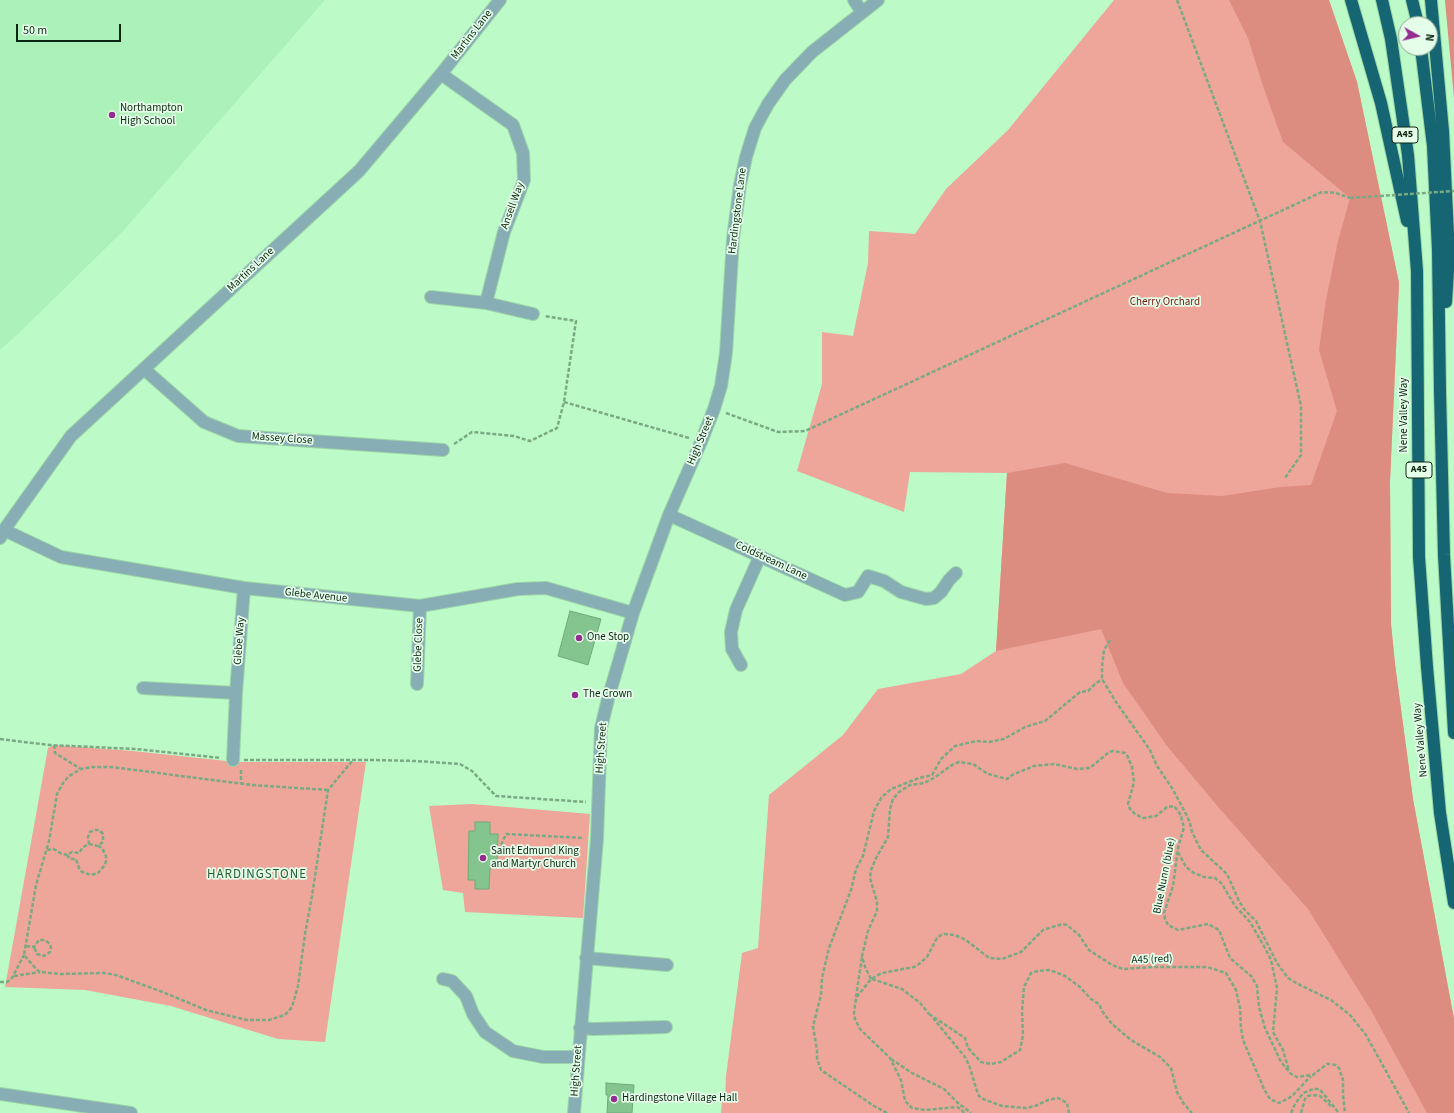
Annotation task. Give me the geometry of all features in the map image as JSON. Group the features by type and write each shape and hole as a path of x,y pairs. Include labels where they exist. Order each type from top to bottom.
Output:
{"highway":[{"path":"1351,0 1381,103 1417,271"},
{"name":"Nene Valley Way","path":"1382,0 1391,39 1408,154 1417,271 1419,557 1440,813 1454,903"},
{"path":"1412,0 1416,16"},
{"path":"1431,0 1443,131 1449,255 1440,391"},
{"name":"A45","path":"1422,56 1433,146 1438,250 1444,555 1454,733"}],"street":[{"name":"Martins Lane","path":"2,534 71,436 359,170 441,74 500,0"},
{"path":"854,0 862,12"},
{"name":"Hardingstone Lane","path":"729,307 733,240 740,185 746,157 755,128 768,104 785,80 812,52 878,0"},
{"name":"Ansell Way","path":"441,74 513,125 523,153 524,180 504,232 486,302"},
{"path":"431,297 486,302 532,314"},
{"name":"High Street","path":"574,1113 597,839 601,728 633,613 669,514 701,442 721,386 726,353 729,307"},
{"name":"Massey Close","path":"144,369 204,422 238,436 443,450"},
{"name":"Coldstream Lane","path":"669,514 845,595 858,592 868,576 884,581 901,592 926,599 934,598 941,592 956,573"},
{"name":"Glebe Avenue","path":"2,534 61,557 244,588 420,606 518,590 546,588 633,613"},
{"path":"741,665 732,649 731,632 736,610 760,556"},
{"name":"Glebe Way","path":"237,760 236,693 244,588"},
{"name":"Glebe Close","path":"417,684 420,606"},
{"path":"143,688 236,693"},
{"path":"586,958 667,965"},
{"path":"443,979 452,981 466,996 473,1014 485,1032 512,1051 543,1058 578,1057"},
{"path":"580,1028 666,1027"},
{"path":"0,1094 91,1110 131,1113"}],"path":[{"path":"1177,0 1260,221 1301,406 1301,455 1285,478"},
{"path":"728,414 778,432 805,431 1322,192 1336,193 1350,198 1454,191"},
{"path":"443,450 472,432 514,436 530,441 556,428 564,402 576,321 532,314"},
{"path":"564,402 701,442"},
{"path":"1110,640 1104,650 1102,679 1116,702 1150,750 1157,766 1172,788 1185,812 1192,832 1201,850 1227,874 1244,909 1256,921 1280,967 1288,978 1331,1000 1350,1015 1366,1035 1409,1113"},
{"path":"887,1113 874,1106 821,1070 817,1059 813,1026 820,995 824,963 851,890 856,870 863,856 877,804 891,789 919,778 932,775 941,759 956,746 976,741 989,742 1004,739 1025,726 1045,721 1080,692 1088,691 1102,679"},
{"path":"0,738 54,745 136,749 237,760 416,761 460,764 472,771 496,796 599,803"},
{"path":"54,745 55,753 81,769"},
{"name":"Blue Nunn (blue)","path":"862,956 868,931 877,912 877,902 870,878 871,870 888,837 890,811 893,799 904,788 910,785 924,783 934,778 955,763 964,762 973,764 992,776 1007,779 1012,775 1034,766 1057,764 1077,768 1090,768 1109,752 1116,751 1125,753 1132,767 1134,782 1128,804 1130,809 1135,814 1143,818 1156,816 1167,807 1172,806 1176,808 1181,815 1184,827 1178,848 1173,886 1164,913 1168,925 1178,930 1208,924 1219,930 1230,958 1250,976 1257,986 1259,1007 1268,1036 1281,1062 1290,1074"},
{"path":"237,760 242,784"},
{"path":"13,976 41,972 60,974 94,972 116,975 160,990 206,1010 247,1020 269,1020 286,1015 292,1007 298,986 328,790 353,760"},
{"path":"0,982 7,982 13,976 24,955 36,885 47,850 57,794 69,776 81,769 93,766 242,784 328,790"},
{"path":"89,844 88,837 90,832 99,830 103,834 103,842 98,846"},
{"path":"500,845 506,834 597,839"},
{"path":"89,844 102,848 106,856 105,865 98,873 91,875 82,872 76,859 78,853 83,847 89,844"},
{"path":"1178,848 1180,857 1186,867 1198,875 1215,878 1222,884 1235,906 1250,922 1271,960 1276,988 1273,1032 1282,1050 1290,1074 1297,1077 1312,1075 1327,1064 1336,1065 1339,1068 1343,1080 1345,1113"},
{"path":"47,850 53,849 67,855 70,859 76,859"},
{"path":"67,855 72,852 78,853"},
{"name":"A45 (red)","path":"871,979 882,973 914,967 919,964 928,957 934,943 941,934 955,934 969,942 989,958 1002,958 1021,952 1043,930 1062,924 1067,925 1079,935 1089,950 1112,965 1123,968 1207,967 1226,973 1229,976 1237,994 1240,1008 1242,1037 1261,1083 1270,1099 1279,1103 1285,1100 1292,1096 1312,1075"},
{"path":"39,940 43,940 50,944 51,948 50,952 44,956 37,954 34,947 39,940"},
{"path":"26,946 34,947"},
{"path":"24,955 41,972"},
{"path":"862,956 871,979 902,990 920,1003 965,1057 979,1096 1002,1106 1026,1108 1058,1098 1067,1103 1068,1113"},
{"path":"862,956 854,1013 857,1024 868,1038 890,1058 912,1073 944,1089 971,1113"},
{"path":"929,1014 965,1038 969,1050 981,1062 991,1064 1001,1062 1020,1050 1023,1034 1022,1011 1024,988 1031,973 1038,970 1050,970 1065,976 1080,987 1091,999 1099,1004 1102,1012 1112,1024 1131,1040 1160,1057 1170,1068 1177,1092 1184,1104 1192,1113"},
{"path":"856,998 871,979"},
{"path":"890,1058 901,1080 905,1101 912,1108 925,1110 957,1107 964,1113"},
{"path":"1291,1113 1295,1104 1304,1093 1313,1089 1319,1089 1339,1112"},
{"path":"1301,1113 1305,1099 1308,1096 1313,1095 1320,1096 1339,1112"}],"shaded area":[{"name":"Northampton High School","path":"0,0 325,0 124,230 0,350"},
{"path":"1229,0 1329,0 1357,82 1399,283 1390,481 1391,624 1413,799 1454,1019 1454,1113 1427,1113 1372,1012 1308,909 1167,746 1123,683 1101,629 996,651 1007,473 1065,463 1167,493 1222,496 1281,487 1311,485 1337,411 1319,350 1326,300 1338,241 1350,198 1283,142 1248,38"},
{"path":"1454,0 1454,98 1445,1"}],"green space":[{"name":"Cherry Orchard","path":"1114,0 1329,0 1357,82 1399,283 1390,481 1391,624 1413,799 1454,1019 1454,1113 721,1113 722,1100 725,1099 726,1076 742,953 758,948 769,795 843,735 878,689 961,674 996,651 1007,473 910,472 904,512 797,471 822,384 822,332 853,336 868,263 869,231 915,234 946,189 1008,130"},
{"path":"54,745 133,751 236,762 366,762 325,1042 278,1039 171,1006 85,990 5,987 48,748"},
{"path":"472,804 590,814 583,918 465,912 463,893 443,890 429,806"}],"building":[{"name":"One Stop","path":"570,611 601,619 588,665 558,656"},
{"name":"Saint Edmund King and Martyr Church","path":"475,822 490,822 490,834 498,834 497,868 490,868 489,889 475,889 475,880 468,880 469,831 475,831"},
{"name":"Hardingstone Village Hall","path":"606,1083 634,1085 632,1113 607,1113 608,1095 606,1095"}],"place":[{"name":"Northampton High School","path":"112,115"},
{"name":"One Stop","path":"579,638"},
{"name":"The Crown","path":"575,695"},
{"name":"Saint Edmund King and Martyr Church","path":"483,858"},
{"name":"Hardingstone Village Hall","path":"614,1099"}],"district":[{"name":"HARDINGSTONE","path":"257,875"}]}
